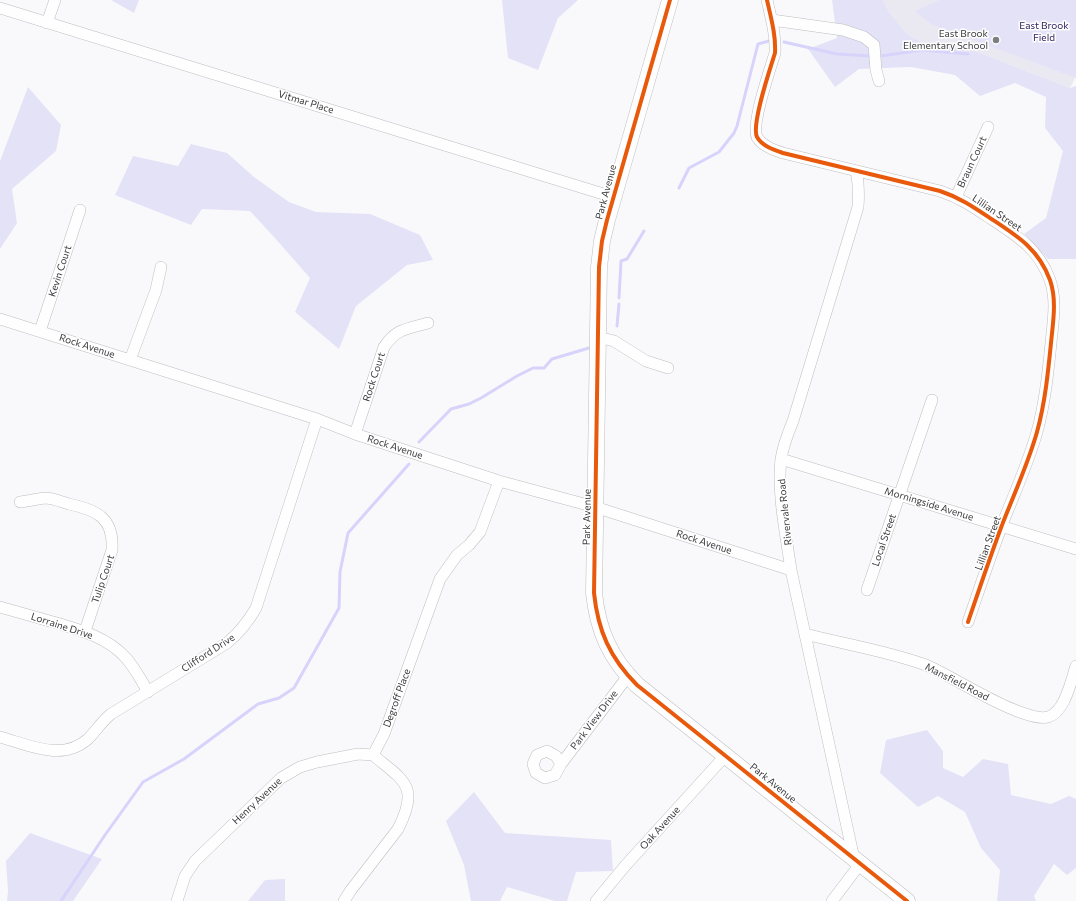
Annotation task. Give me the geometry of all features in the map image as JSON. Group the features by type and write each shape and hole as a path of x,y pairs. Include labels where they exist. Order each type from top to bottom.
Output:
{"street":[{"path":"47,23 55,0"},
{"name":"Park Avenue","path":"670,0 613,197 602,241 599,268 594,593 596,612 600,628 616,661 636,685 907,901"},
{"name":"Lillian Street","path":"767,0 772,20 775,44 755,130 757,137 761,142 783,153 956,197 968,203 1027,244 1045,267 1051,282 1055,311 1047,380 1037,431 1029,457 1002,526 968,622"},
{"name":"Vitmar Place","path":"0,8 613,197"},
{"path":"772,20 843,30 864,37 874,45 876,70 879,81"},
{"name":"Braun Court","path":"956,197 988,127"},
{"name":"Rivervale Road","path":"856,171 859,194 858,207 793,421 784,443 781,459 780,481 791,570 857,861"},
{"name":"Kevin Court","path":"40,331 80,210"},
{"path":"130,360 156,290 161,267"},
{"name":"Rock Avenue","path":"0,318 317,419 355,434 499,481 595,507 791,570"},
{"name":"Rock Court","path":"355,434 384,347 390,338 398,331 428,323"},
{"path":"598,337 614,341 646,361 668,368"},
{"name":"Local Street","path":"867,590 932,400"},
{"name":"Clifford Drive","path":"0,737 46,751 68,750 88,739 102,721 111,714 227,643 238,633 248,622 256,608 317,419"},
{"name":"Morningside Avenue","path":"781,459 1076,549"},
{"name":"Degroff Place","path":"373,755 384,734 440,579 458,555 480,532 499,481"},
{"name":"Tulip Court","path":"20,502 46,498 94,511 102,516 107,523 111,531 113,541 112,550 85,631"},
{"name":"Lorraine Drive","path":"0,607 85,631 102,639 125,657 134,668 148,692"},
{"name":"Mansfield Road","path":"805,634 903,658 926,666 995,701 1034,717 1041,718 1049,717 1055,714 1061,708 1076,666"},
{"name":"Park View Drive","path":"561,764 628,676"},
{"name":"Henry Avenue","path":"177,901 185,876 195,861 281,778 300,767 318,762 358,754 373,755"},
{"path":"344,901 398,829 408,805 409,796 403,781 373,755"},
{"name":"Oak Avenue","path":"596,901 625,866 725,756"},
{"path":"832,901 857,861"}],"shaded area":[{"name":"East Brook Field","path":"883,0 1076,0 1076,76 1070,88 965,47 927,45 907,34 889,12"}],"green space":[{"path":"111,0 139,0 134,13"},
{"path":"502,0 578,0 558,18 538,70 508,58"},
{"path":"832,0 883,0 889,12 907,34 927,45 965,47 1070,88 1076,86 1076,259 1048,259 1024,234 1046,218 1063,151 1045,128 1046,97 1015,83 980,96 955,75 911,67 859,69 835,87 808,49 837,38"},
{"name":"East Brook Field","path":"940,0 1076,0 1076,78 931,24 915,11"},
{"path":"28,87 61,125 56,151 12,189 17,223 0,249 0,161"},
{"path":"191,144 227,153 254,177 289,202 316,212 370,214 420,235 433,260 407,265 356,306 339,349 295,312 310,278 250,211 202,209 191,225 115,195 133,156 178,166"},
{"path":"927,730 943,751 943,768 963,777 983,759 1008,764 1011,795 1051,804 1069,796 1076,799 1076,868 1067,875 1054,864 1034,896 1036,901 997,901 1000,870 981,848 965,812 938,796 918,807 880,773 886,740"},
{"path":"474,792 505,833 611,840 613,871 576,872 567,901 555,901 507,887 500,901 471,901 464,865 446,821"},
{"path":"30,833 102,859 73,901 7,901 8,891 6,861"},
{"path":"285,879 285,901 248,901 265,880"}],"waterway":[{"path":"679,188 689,168 719,152 734,133 758,44 769,41"},
{"path":"784,42 837,54 871,56"},
{"path":"881,56 922,50 968,54"},
{"path":"619,298 621,261 627,259 644,231"},
{"path":"617,326 619,304"},
{"path":"419,442 451,409 469,404 533,368 544,368 552,359 589,348"},
{"path":"61,901 105,835 143,782 184,759 258,704 279,698 294,688 339,608 340,572 348,533 409,464"}],"cycle path":[{"path":"670,0 607,220 602,241 599,267 594,593 602,632 619,665 637,685 907,901"},
{"path":"767,0 774,33 775,53 762,96 757,121 757,137 762,143 783,153 940,191 955,197 974,207 1027,245 1040,260 1050,280 1054,303 1053,319 1049,365 1040,421 1029,456 968,622"}],"place":[{"name":"East Brook Elementary School","path":"996,40"}]}
